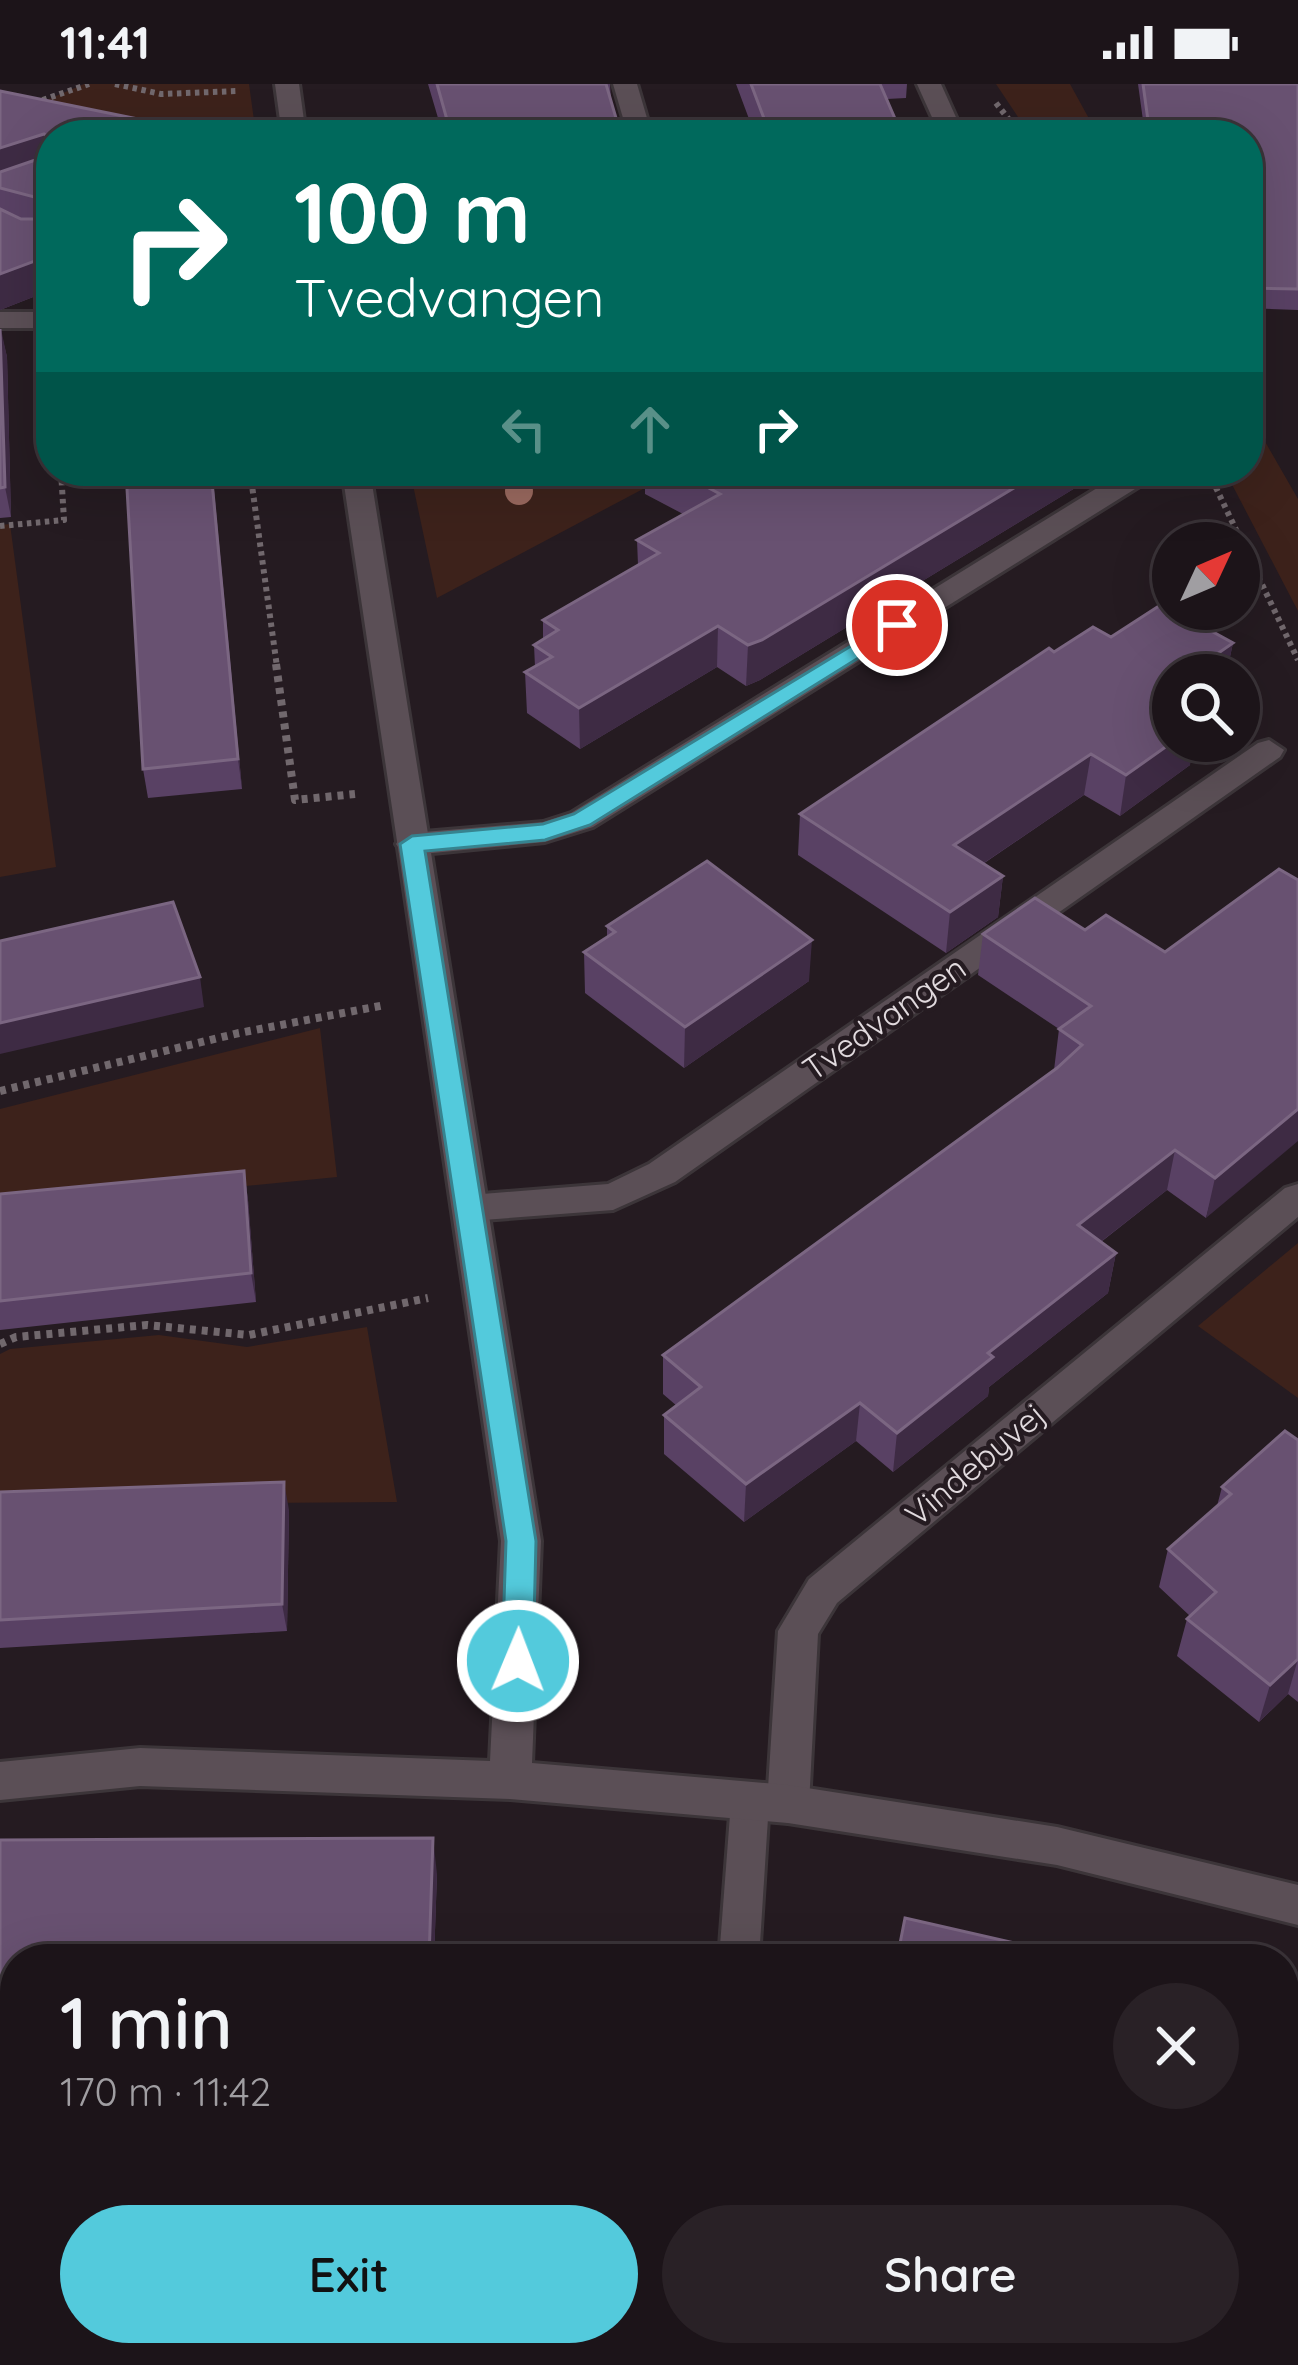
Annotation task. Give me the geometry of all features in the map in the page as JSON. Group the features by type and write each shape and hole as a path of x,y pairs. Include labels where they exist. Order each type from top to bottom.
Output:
{"street":[{"path":"625,84 636,120"},
{"path":"929,84 945,120"},
{"path":"287,85 292,120"},
{"path":"0,320 36,320"},
{"path":"358,486 521,1541 510,1780"},
{"path":"412,844 545,832 582,820 1120,486"},
{"name":"Tvedvangen","path":"470,1208 613,1197 662,1173 1269,750"},
{"name":"Vindebyvej","path":"769,1803 798,1631 823,1591 1298,1197"},
{"path":"0,1781 140,1767 510,1780 769,1803 1057,1846 1298,1905"}],"lane":[{"path":"743,1944 769,1803"}],"path":[{"path":"22,107 89,84"},
{"path":"116,84 140,93 179,96 287,85"},
{"path":"994,101 1009,120"},
{"path":"0,526 64,520 62,486"},
{"path":"252,486 295,800 405,790"},
{"path":"1215,486 1298,660"},
{"path":"1284,630 1298,630"},
{"path":"0,1091 239,1033 436,995"},
{"path":"0,1344 16,1337 147,1325 248,1335 482,1287"}],"shaded area":[{"path":"84,84 249,84 254,120 36,120 36,293 10,295 0,120"},
{"path":"996,84 1070,84 1090,120 1020,120"},
{"path":"1263,438 1298,499 1298,611 1260,538 1260,522 1252,522 1233,486 1263,486"},
{"path":"413,486 649,486 437,598"},
{"path":"10,524 56,867 0,877 0,525"},
{"path":"320,1028 337,1177 0,1210 0,1109"},
{"path":"1298,1243 1298,1398 1198,1326"},
{"path":"367,1327 397,1502 0,1505 0,1354 10,1349 159,1335 247,1347"}],"building":[{"path":"437,84 606,84 617,120 447,120"},
{"path":"751,84 880,84 896,120 765,120"},
{"path":"1143,84 1298,84 1298,289 1263,288 1263,120 1148,120"},
{"path":"0,91 143,120 36,120 36,137 0,148"},
{"path":"36,160 36,197 0,188 0,172"},
{"path":"0,209 21,219 36,219 36,261 0,274"},
{"path":"0,329 5,487 0,488"},
{"path":"127,486 212,486 238,759 143,769"},
{"path":"705,486 1017,486 762,640 748,645 718,626 579,708 525,672 552,657 534,645 558,630 543,620 659,553 637,540 720,494"},
{"path":"1152,610 1152,630 1209,630 1233,643 1217,654 1152,654 1152,757 1126,775 1091,754 954,845 1003,876 950,912 800,814 1049,648 1054,652 1093,627 1111,637"},
{"path":"707,861 812,940 685,1027 584,952 615,932 607,926"},
{"path":"1279,869 1298,880 1298,1109 1215,1178 1175,1150 1078,1225 1116,1253 988,1353 993,1357 897,1433 860,1403 746,1484 664,1415 701,1387 663,1355 1057,1068 1082,1045 1059,1029 1091,1006 983,934 1035,898 1085,930 1106,915 1165,952"},
{"path":"173,902 200,977 0,1023 0,941"},
{"path":"244,1171 251,1273 0,1301 0,1194"},
{"path":"1285,1431 1298,1440 1298,1659 1270,1685 1187,1619 1216,1592 1168,1549 1231,1494 1222,1487"},
{"path":"284,1482 282,1604 0,1620 0,1492"},
{"path":"433,1838 429,1944 0,1944 0,1840"},
{"path":"905,1918 1019,1944 900,1944"}],"route":[{"path":"518,1661 521,1541 412,844 545,832 582,820 897,625"}]}
